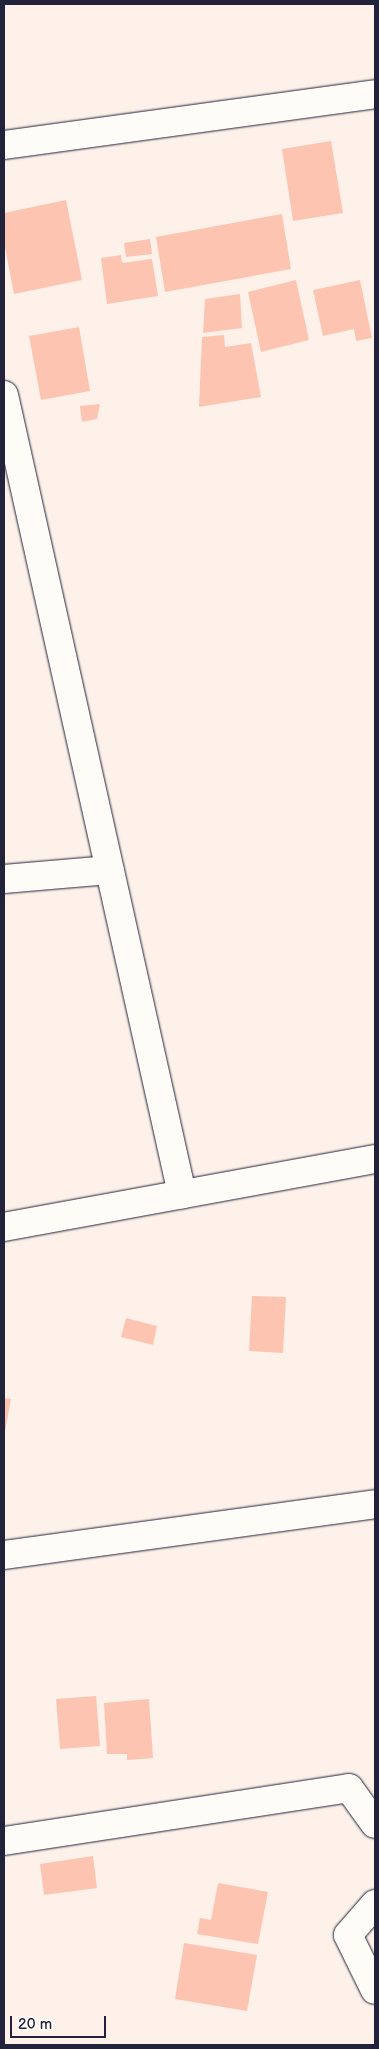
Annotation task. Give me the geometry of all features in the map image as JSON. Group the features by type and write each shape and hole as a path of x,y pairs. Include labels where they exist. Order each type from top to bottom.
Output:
{"street":[{"path":"4,145 375,94"},
{"path":"4,396 182,1194"},
{"path":"4,879 110,870"},
{"path":"4,1227 375,1159"},
{"path":"4,1554 375,1504"},
{"path":"4,1841 349,1788 375,1824"},
{"path":"375,1904 348,1935 375,1990"}],"building":[{"path":"331,141 343,213 293,221 282,149"},
{"path":"66,200 82,280 14,294 4,242 4,213"},
{"path":"282,214 291,269 165,292 156,237"},
{"path":"150,239 152,254 126,257 124,243"},
{"path":"121,255 122,263 152,259 158,296 107,304 101,258"},
{"path":"296,280 309,340 261,352 248,292"},
{"path":"360,280 372,338 356,341 354,329 323,336 313,290"},
{"path":"240,294 242,328 203,333 205,299"},
{"path":"79,327 90,391 41,400 29,336"},
{"path":"224,335 225,347 251,343 261,397 199,407 202,337"},
{"path":"100,404 97,419 82,422 80,406"},
{"path":"252,1296 286,1297 283,1353 249,1351"},
{"path":"126,1318 157,1326 153,1345 121,1337"},
{"path":"4,1398 11,1399 5,1432 4,1432"},
{"path":"96,1696 100,1746 60,1749 56,1699"},
{"path":"149,1699 153,1758 127,1760 127,1754 107,1754 104,1703"},
{"path":"93,1856 97,1888 44,1895 40,1864"},
{"path":"218,1883 268,1892 258,1944 197,1934 200,1918 211,1920"},
{"path":"184,1943 257,1955 247,2011 175,1999"}]}
